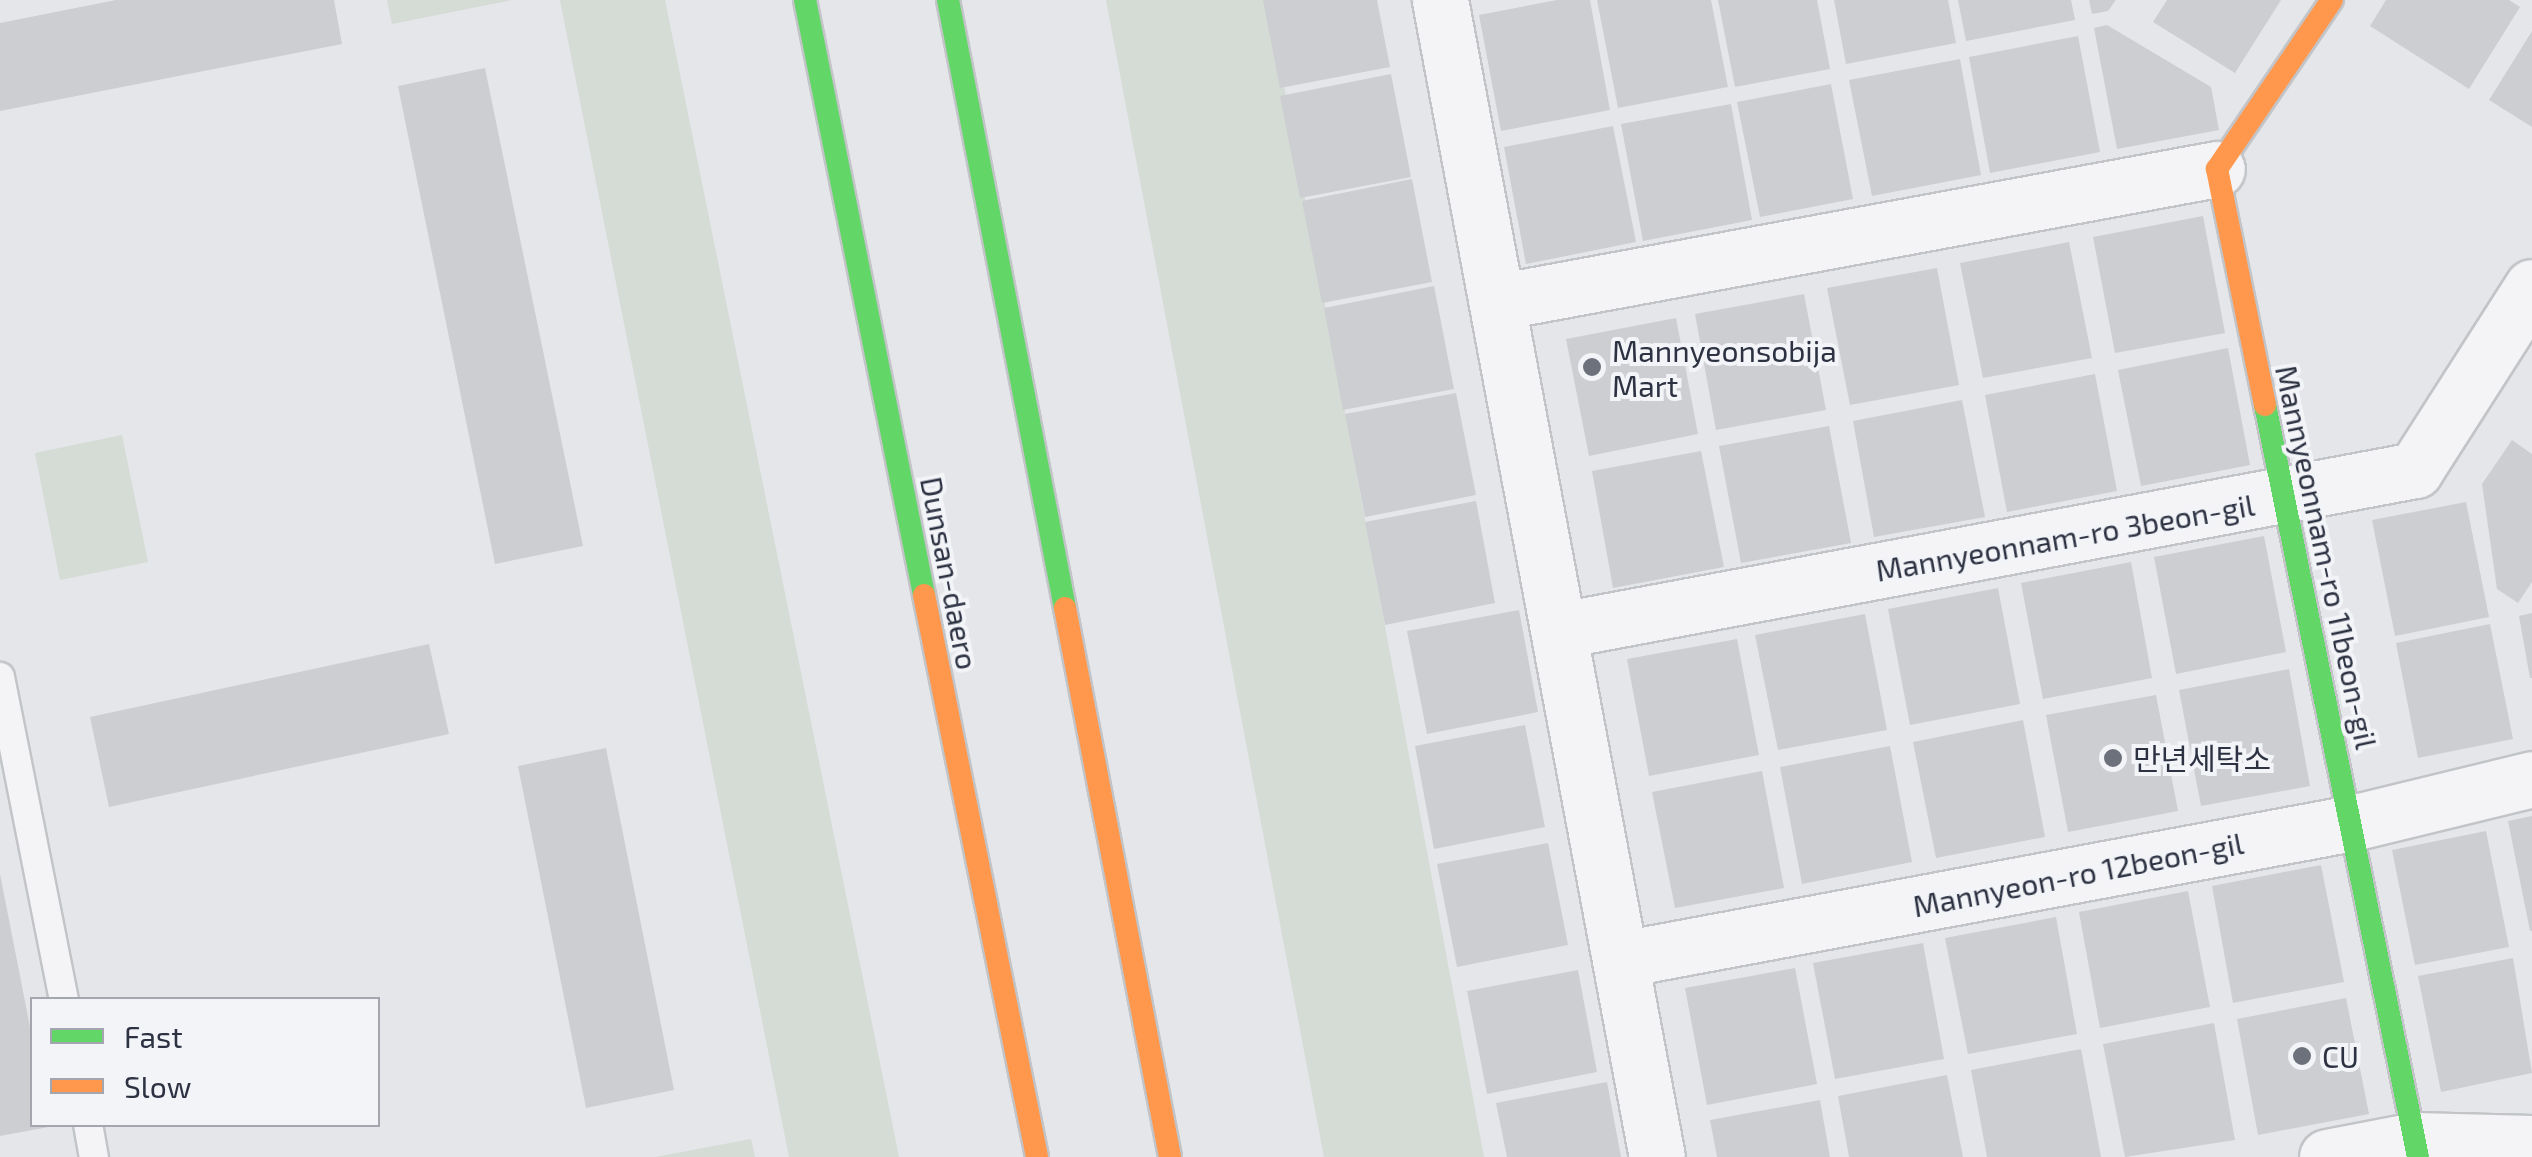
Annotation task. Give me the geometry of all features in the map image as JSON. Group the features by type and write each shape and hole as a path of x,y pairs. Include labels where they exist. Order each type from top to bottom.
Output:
{"main road":[{"name":"Dunsan-daero","path":"805,0 1037,1157"},
{"path":"948,0 1170,1157"},
{"path":"2217,168 2332,0"},
{"name":"Mannyeonnam-ro 11beon-gil","path":"2217,168 2416,1148"}],"street":[{"path":"1440,0 1657,1157"},
{"path":"1497,302 2217,168"},
{"name":"Mannyeonnam-ro 3beon-gil","path":"1560,630 2415,470 2532,287"},
{"name":"Mannyeon-ro 12beon-gil","path":"1622,959 2352,823 2532,779"},
{"path":"2327,1157 2532,1143"}],"lane":[{"path":"0,678 63,997"},
{"path":"89,1127 94,1157"}],"shaded area":[{"path":"387,0 512,0 392,24"},
{"path":"560,0 665,0 899,1157 789,1157"},
{"path":"1106,0 1268,0 1484,1157 1324,1157"},
{"path":"122,435 148,562 60,580 35,453"},
{"path":"751,1139 755,1157 655,1157"}],"building":[{"path":"116,0 334,0 342,44 0,111 0,23"},
{"path":"1263,0 1377,0 1390,67 1280,88"},
{"path":"1557,0 1590,0 1610,110 1501,131 1479,15"},
{"path":"1597,0 1711,0 1728,87 1618,108"},
{"path":"1718,0 1817,0 1830,69 1735,87"},
{"path":"1834,0 1948,0 1956,43 1846,64"},
{"path":"1958,0 2071,0 2075,20 1966,41"},
{"path":"2089,0 2116,0 2108,11 2092,14"},
{"path":"2167,0 2281,0 2235,73 2153,22"},
{"path":"2386,0 2509,0 2520,7 2469,89 2370,26"},
{"path":"2107,25 2211,87 2219,130 2117,149 2094,28"},
{"path":"2532,31 2532,127 2489,100"},
{"path":"2078,36 2100,152 1990,173 1969,57"},
{"path":"1960,59 1981,175 1872,196 1849,80"},
{"path":"485,68 583,546 495,564 398,86"},
{"path":"1391,74 1411,177 1300,198 1280,96"},
{"path":"1831,84 1853,199 1760,217 1737,102"},
{"path":"1731,104 1752,220 1643,241 1621,124"},
{"path":"1613,126 1636,242 1526,264 1504,147"},
{"path":"1412,179 1432,282 1322,303 1302,201"},
{"path":"2203,216 2225,333 2115,353 2093,237"},
{"path":"2069,242 2092,358 1983,378 1960,263"},
{"path":"1937,268 1959,385 1850,405 1827,288"},
{"path":"1434,286 1454,389 1343,410 1324,308"},
{"path":"1804,294 1826,410 1716,430 1695,314"},
{"path":"1676,318 1698,434 1589,456 1566,339"},
{"path":"2228,348 2250,465 2141,486 2118,370"},
{"path":"2095,374 2117,491 2007,512 1985,395"},
{"path":"1456,393 1476,495 1365,517 1345,414"},
{"path":"1962,400 1985,517 1874,537 1853,421"},
{"path":"1829,426 1851,543 1741,563 1719,446"},
{"path":"2512,440 2532,454 2532,582 2518,603 2497,589 2482,484"},
{"path":"1701,451 1724,567 1613,588 1592,471"},
{"path":"1476,501 1495,603 1385,625 1365,522"},
{"path":"2466,502 2489,617 2395,636 2372,520"},
{"path":"2264,536 2286,652 2176,674 2154,557"},
{"path":"2131,562 2152,678 2043,699 2021,583"},
{"path":"1998,588 2020,704 1910,725 1888,609"},
{"path":"1519,610 1538,712 1427,734 1407,631"},
{"path":"2532,613 2532,678 2530,678 2519,616"},
{"path":"1865,614 1887,730 1778,750 1755,635"},
{"path":"2490,624 2513,739 2418,758 2396,643"},
{"path":"1737,639 1759,755 1649,776 1627,659"},
{"path":"429,644 449,734 109,807 90,717"},
{"path":"2289,669 2310,786 2201,806 2179,690"},
{"path":"2156,695 2178,811 2068,832 2046,715"},
{"path":"2023,720 2045,837 1936,858 1913,742"},
{"path":"1525,725 1545,827 1434,849 1415,746"},
{"path":"1890,746 1912,862 1802,884 1780,767"},
{"path":"606,748 674,1090 586,1108 518,766"},
{"path":"1762,771 1784,888 1675,908 1652,792"},
{"path":"2532,816 2532,931 2530,931 2508,821"},
{"path":"2486,831 2509,947 2415,965 2392,850"},
{"path":"1548,843 1568,945 1457,967 1437,864"},
{"path":"2321,865 2344,982 2233,1003 2212,886"},
{"path":"0,874 30,1027 30,1127 49,1127 0,1136"},
{"path":"2188,891 2210,1007 2100,1028 2079,912"},
{"path":"2056,917 2077,1034 1968,1054 1945,938"},
{"path":"1923,943 1944,1059 1835,1079 1813,963"},
{"path":"2513,958 2532,1073 2441,1092 2418,976"},
{"path":"1795,968 1817,1084 1707,1105 1685,988"},
{"path":"1578,970 1597,1072 1487,1094 1467,991"},
{"path":"2346,998 2369,1114 2258,1135 2237,1019"},
{"path":"2214,1023 2235,1140 2125,1157 2103,1044"},
{"path":"2081,1049 2101,1157 1987,1157 1971,1070"},
{"path":"1947,1075 1963,1157 1849,1157 1838,1096"},
{"path":"1607,1082 1621,1157 1507,1157 1496,1103"},
{"path":"1820,1100 1830,1157 1717,1157 1710,1120"}],"traffic: fast":[{"path":"805,0 924,595"},
{"path":"948,0 1065,608"},
{"path":"2265,405 2418,1157"}],"traffic: slow":[{"path":"2265,405 2217,169 2332,0"},
{"path":"924,595 1037,1157"},
{"path":"1065,608 1170,1157"}],"place":[{"name":"Mannyeonsobija Mart","path":"1592,367"},
{"name":"만년세탁소","path":"2113,758"},
{"name":"CU","path":"2302,1056"}]}
